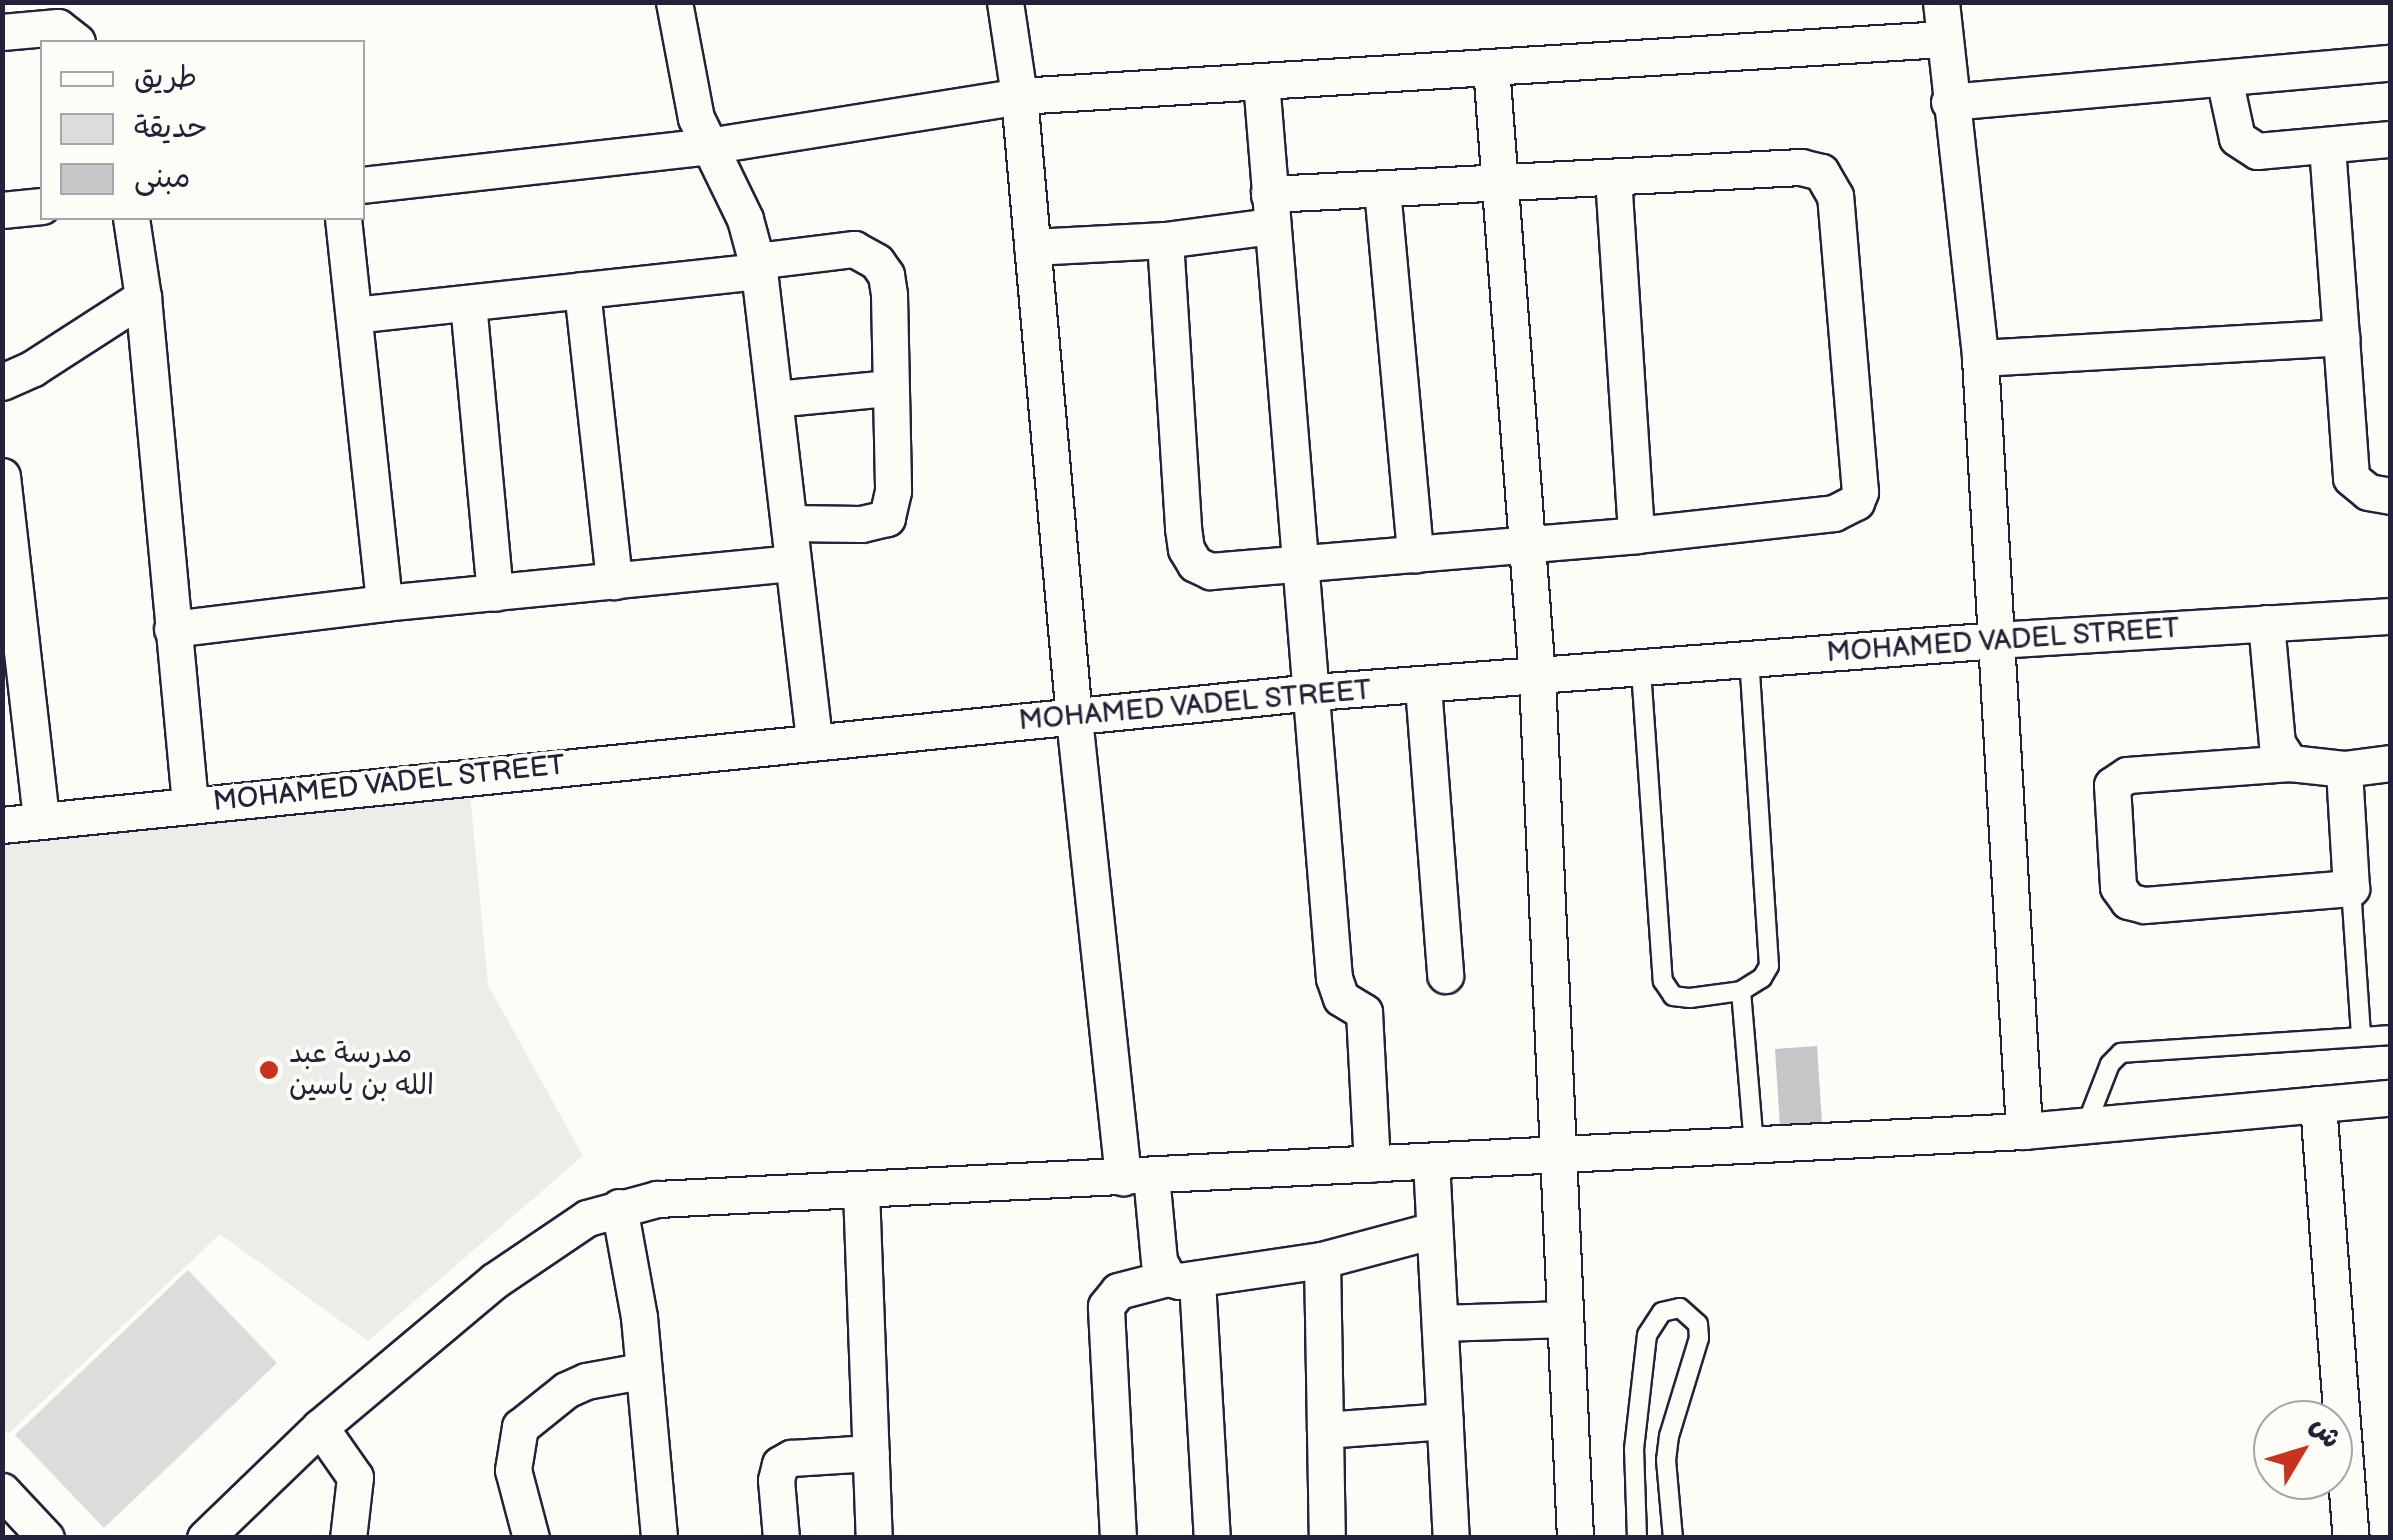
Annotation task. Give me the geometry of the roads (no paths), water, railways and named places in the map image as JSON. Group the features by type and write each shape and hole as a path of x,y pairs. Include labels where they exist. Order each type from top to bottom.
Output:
{"street":[{"path":"674,2 686,82 708,146 746,219 757,266 814,740"},
{"path":"1004,2 1019,96 1074,718 1137,1176 1159,1261 1183,1280 1212,1538"},
{"path":"1942,2 1949,102 1980,358 2024,1131"},
{"path":"2,32 58,28 75,40"},
{"path":"365,185 708,146 1019,96 1943,39"},
{"path":"1949,102 2390,63"},
{"path":"1490,67 1536,678 1574,1538"},
{"path":"2224,78 2237,138 2257,151 2390,138"},
{"path":"1261,81 1314,692 1334,978 1341,998 1364,1012 1372,1164"},
{"path":"2327,146 2351,478 2368,492 2390,496"},
{"path":"1032,247 1165,240 1270,210 1382,189 1801,168 1828,179 1836,196 1860,492 1856,502 1834,513 1636,535 1210,571 1196,564 1186,549 1165,240"},
{"path":"1613,176 1636,535"},
{"path":"1382,189 1415,555"},
{"path":"2,210 40,206"},
{"path":"131,220 143,297 190,804"},
{"path":"343,220 384,602"},
{"path":"354,315 582,290 854,249 877,262 886,276 893,491 887,518 862,524 789,523"},
{"path":"582,290 614,581"},
{"path":"2,382 33,368 143,297"},
{"path":"468,302 495,593"},
{"path":"1980,358 2341,337"},
{"path":"775,399 890,388"},
{"path":"2,476 41,819"},
{"path":"172,629 384,602 792,563"},
{"name":"MOHAMED VADEL STREET","path":"2,825 1314,692 1996,640 2390,616"},
{"path":"2266,623 2277,743 2290,763"},
{"path":"1423,686 1445,975"},
{"path":"2344,768 2351,888 2144,906 2128,901 2118,887 2112,785 2128,774 2290,763 2344,768 2390,763"},
{"path":"205,1538 320,1428 494,1281 588,1218 657,1199 2024,1131 2390,1098"},
{"path":"2318,1104 2351,1538"},
{"path":"1431,1161 1452,1538"},
{"path":"862,1190 874,1538"},
{"path":"619,1207 638,1317 659,1538"},
{"path":"1118,1538 1106,1306 1118,1291 1322,1260 1434,1230"},
{"path":"1322,1260 1327,1538"},
{"path":"1440,1322 1565,1320"},
{"path":"531,1538 512,1470 520,1427 566,1390 586,1381 641,1371"},
{"path":"1325,1430 1445,1421"},
{"path":"320,1428 355,1477 348,1538"},
{"path":"781,1538 776,1480 780,1464 792,1458 870,1453"},
{"path":"2,1492 46,1538"}],"lane":[{"path":"1641,670 1664,981 1673,996 1742,991 1762,978 1769,966 1749,660"},
{"path":"2351,888 2361,1036"},
{"path":"1742,991 1754,1145"},
{"path":"2087,1123 2110,1064 2121,1053 2390,1034"},
{"path":"1637,1538 1634,1449 1648,1335 1662,1312 1680,1308 1698,1324 1699,1338 1668,1436 1666,1460 1673,1538"}],"place":[{"name":"مدرسة عبد الله بن ياسين","path":"269,1070"}]}
